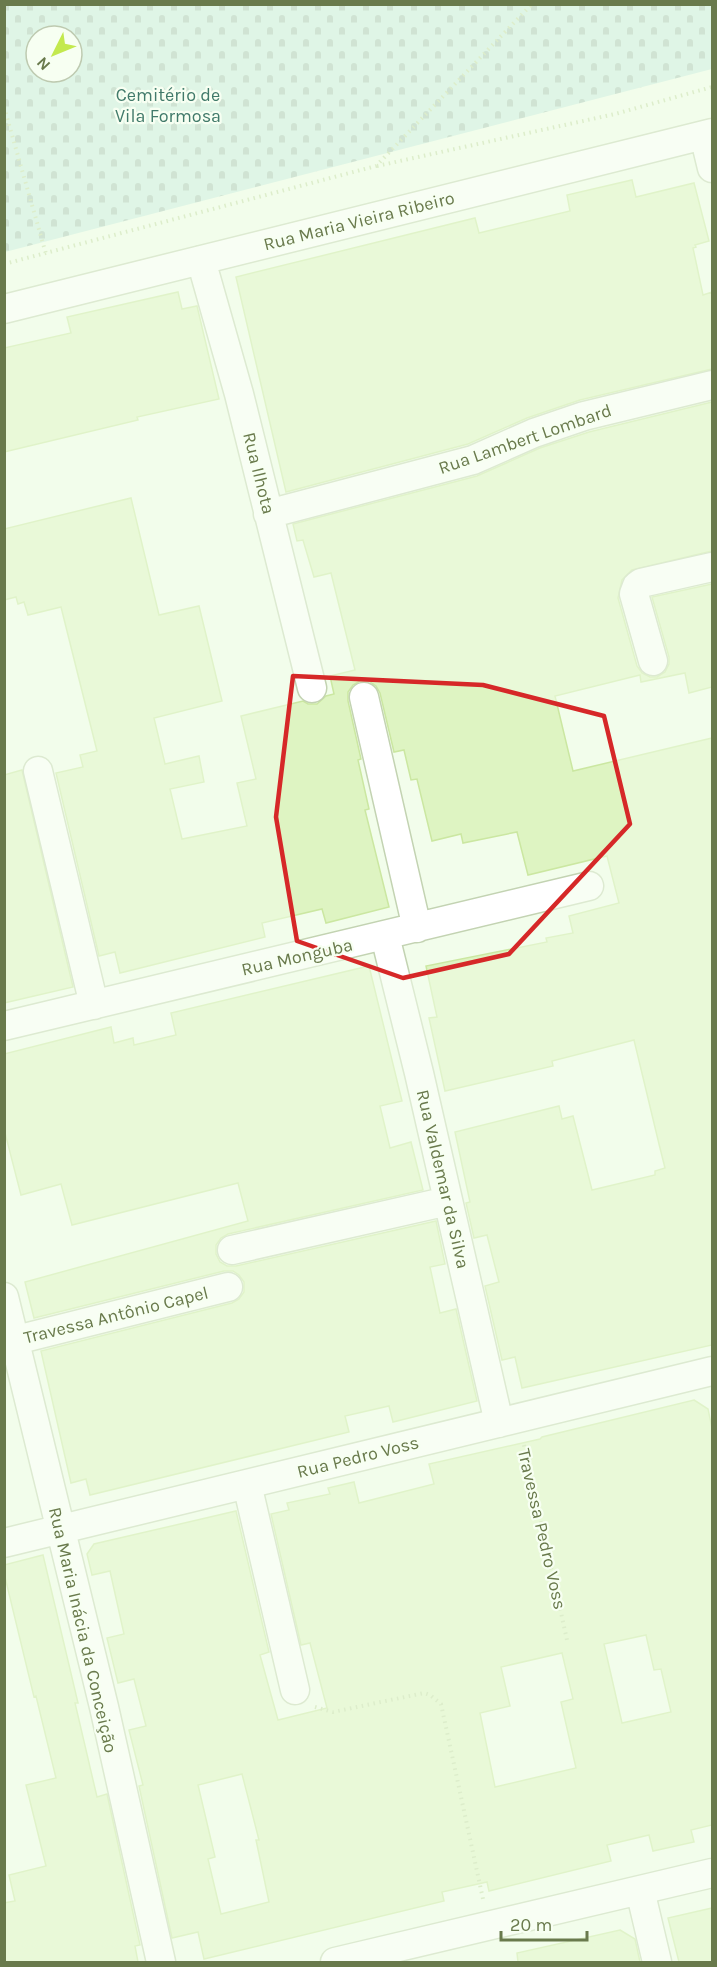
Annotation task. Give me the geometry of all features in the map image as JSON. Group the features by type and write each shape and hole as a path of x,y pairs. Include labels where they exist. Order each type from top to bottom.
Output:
{"street":[{"path":"708,134 712,168"},
{"name":"Rua Maria Vieira Ribeiro","path":"4,309 708,134"},
{"name":"Rua Ilhota","path":"201,260 239,394 312,687"},
{"name":"Rua Lambert Lombard","path":"268,514 473,460 534,433 584,416 712,385"},
{"path":"653,661 634,594 637,586 641,583 712,567"},
{"path":"364,697 417,928"},
{"path":"38,771 94,1005"},
{"name":"Rua Monguba","path":"4,1026 589,886"},
{"name":"Rua Valdemar da Silva","path":"385,936 448,1201 508,1421"},
{"path":"232,1250 448,1201"},
{"name":"Travessa Antônio Capel","path":"10,1341 228,1287"},
{"name":"Rua Maria Inácia da Conceição","path":"4,1297 10,1341 104,1707 161,1962"},
{"name":"Rua Pedro Voss","path":"4,1543 508,1421 711,1377"},
{"path":"247,1484 295,1690"},
{"path":"335,1962 421,1953 489,1926 712,1873"},
{"path":"640,1890 657,1962"}],"path":[{"path":"376,166 532,4"},
{"path":"4,264 376,166 615,114 712,87"},
{"path":"4,107 46,254"},
{"name":"Travessa Pedro Voss","path":"508,1421 567,1640"},
{"path":"295,1690 301,1698 314,1706 333,1712 424,1693 441,1704 489,1926"}],"highlighted area":[{"path":"293,676 483,685 604,716 630,824 509,954 403,978 297,941 276,817"}],"green space":[{"name":"Cemitério de Vila Formosa","path":"5,4 712,5 712,69 5,252"}],"building":[{"path":"632,180 636,197 694,183 709,241 695,245 696,247 693,248 703,295 712,292 712,369 580,400 527,418 468,444 286,492 236,277 475,218 479,233 570,211 567,195"},
{"path":"178,292 182,309 197,306 219,399 137,417 138,420 4,452 4,348 71,333 67,317"},
{"path":"712,402 712,551 632,570 622,580 618,598 637,666 642,673 650,677 657,677 665,672 669,664 669,657 652,597 712,584 712,687 689,693 685,673 641,682 640,675 555,696 573,771 712,738 712,1345 522,1388 515,1357 502,1360 485,1286 499,1282 487,1235 474,1238 466,1203 470,1202 455,1132 559,1106 562,1119 573,1116 592,1190 655,1175 655,1171 665,1168 634,1040 552,1061 553,1066 445,1091 429,1018 437,1017 426,966 547,942 546,938 573,933 569,916 619,903 607,856 528,875 517,832 463,843 461,834 432,841 417,779 411,780 404,750 394,752 380,693 369,681 360,681 348,692 348,701 369,809 365,810 389,907 326,923 322,909 262,923 265,937 120,973 115,952 99,956 56,773 83,767 80,755 97,751 61,607 28,615 24,602 18,604 16,597 4,600 4,529 131,498 159,615 199,606 222,701 154,718 165,764 199,756 204,782 170,789 182,839 247,826 237,783 256,779 241,716 303,701 308,704 317,704 326,696 334,694 330,676 355,670 331,573 314,577 303,540 297,541 293,524 477,476 540,448 589,432"},
{"path":"22,770 73,987 4,1003 4,775"},
{"path":"369,966 402,1101 380,1106 390,1148 411,1142 423,1190 228,1234 216,1245 216,1254 220,1262 227,1266 236,1266 436,1221 445,1264 430,1267 440,1313 456,1309 477,1401 393,1422 389,1406 345,1416 349,1432 90,1495 86,1479 71,1483 41,1351 232,1303 244,1292 244,1282 233,1271 224,1271 34,1318 25,1282 248,1221 238,1183 72,1225 61,1184 21,1195 4,1129 4,1054 111,1027 114,1043 133,1038 134,1045 176,1035 171,1013"},
{"path":"694,1400 708,1409 712,1428 712,1825 691,1830 694,1842 653,1851 649,1835 607,1845 611,1861 489,1891 487,1882 442,1892 444,1901 204,1959 198,1932 172,1938 139,1786 143,1785 129,1730 146,1726 134,1679 118,1683 107,1638 124,1634 110,1571 92,1575 87,1554 94,1544 236,1511 269,1652 260,1655 278,1720 327,1708 310,1643 301,1645 271,1514 289,1510 287,1503 330,1494 328,1488 354,1482 359,1503 434,1484 429,1464","holes":["646,1635 654,1670 661,1669 671,1712 622,1723 604,1644","562,1653 573,1699 561,1702 576,1768 495,1787 480,1713 510,1706 501,1667","242,1774 259,1840 256,1840 269,1902 221,1914 208,1859 215,1857 198,1785"]},
{"path":"43,1555 78,1703 75,1703 97,1797 107,1794 140,1945 135,1946 138,1962 4,1962 4,1903 15,1901 9,1875 46,1866 26,1785 56,1778 36,1696 34,1697 4,1565"},
{"path":"712,1908 712,1962 679,1962 668,1918"},
{"path":"620,1930 635,1939 640,1962 518,1962 517,1953"}]}
